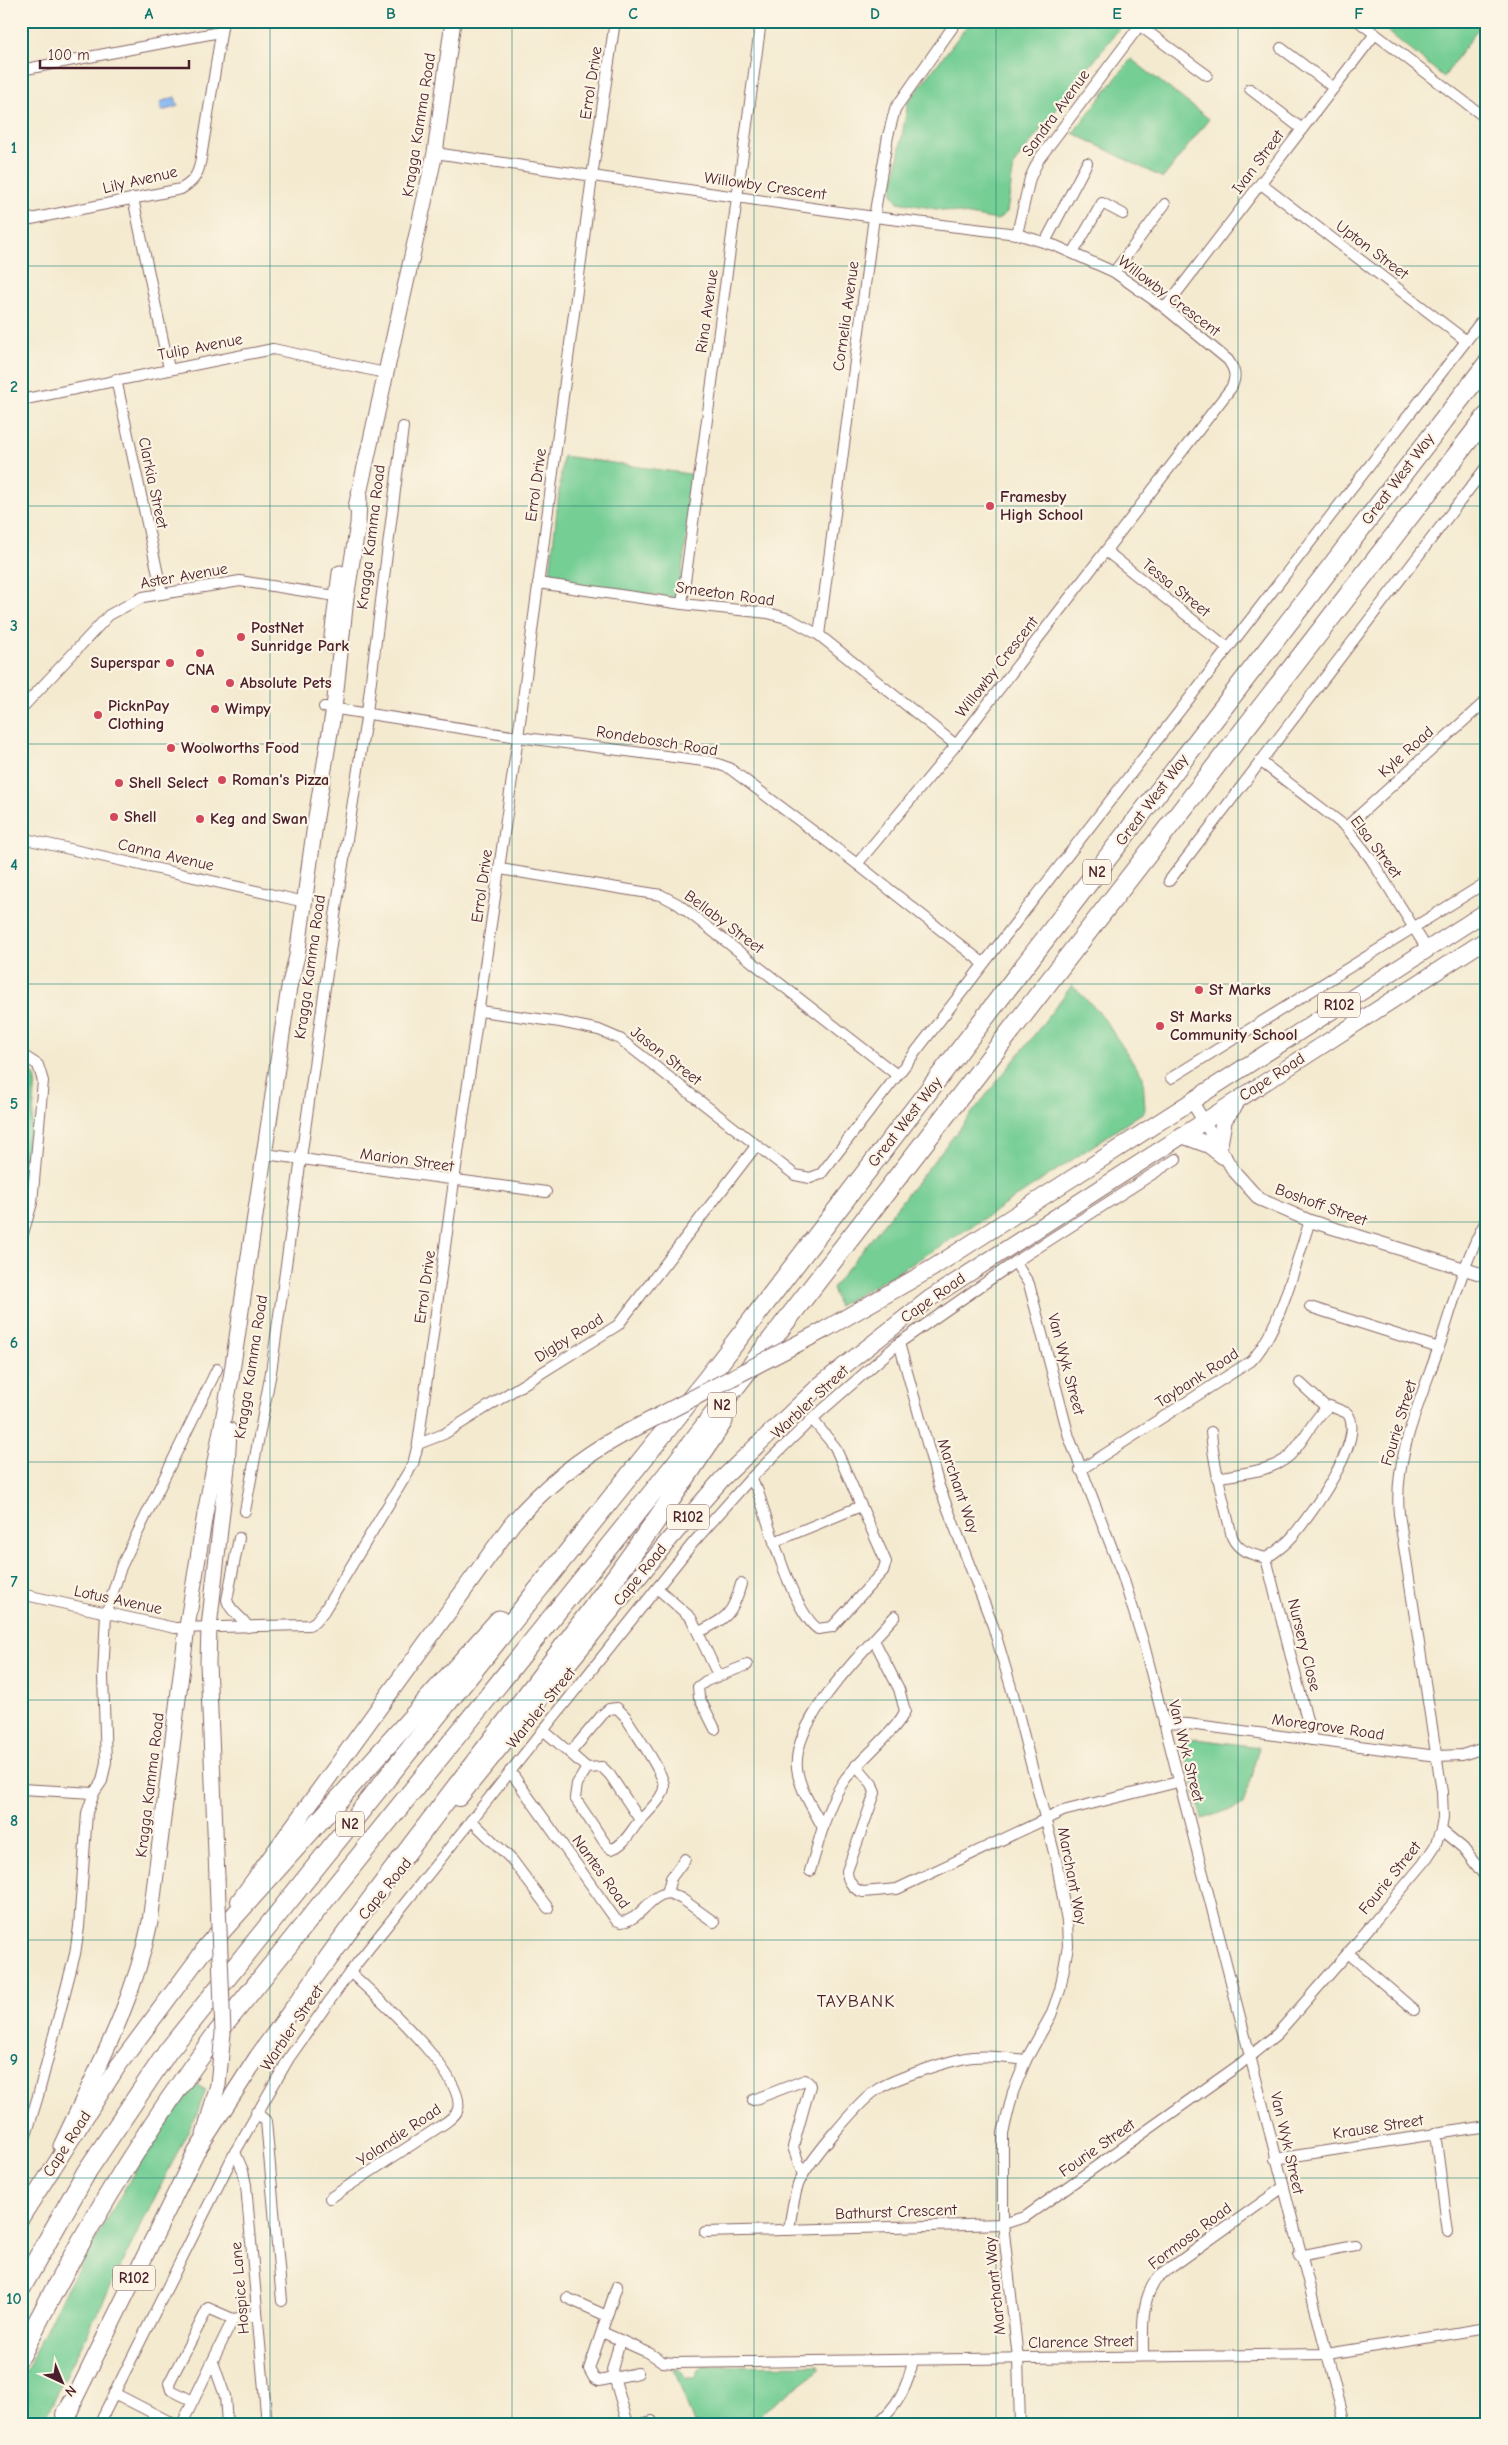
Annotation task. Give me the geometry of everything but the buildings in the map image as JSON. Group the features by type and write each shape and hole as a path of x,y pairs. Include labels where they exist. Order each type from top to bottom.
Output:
{"highway":[{"name":"Great West Way","path":"708,1379 1487,364"},
{"name":"Great West Way","path":"786,1323 1487,416"},
{"path":"325,1963 372,1896 632,1557 675,1496 786,1323"},
{"name":"N2","path":"21,2355 63,2274 113,2187 204,2051 673,1468 786,1323"},
{"path":"206,1948 497,1622 708,1379"},
{"name":"N2","path":"21,2288 87,2171 168,2050 708,1379"},
{"path":"64,2424 72,2404"}],"main road":[{"name":"Kragga Kamma Road","path":"45,2178 115,2032 133,1987 152,1909 187,1627 205,1514 231,1378 329,707 351,524 359,498 385,374 414,253 434,153 453,21"},
{"name":"Cape Road","path":"21,2218 126,2055 206,1948 279,1844 512,1524 557,1479 587,1456 620,1436 824,1330 925,1273 1487,911"},
{"name":"Cape Road","path":"57,2424 72,2404 196,2152 251,2066 325,1963 676,1530 722,1479 771,1430 842,1366 929,1299 1487,939"},
{"path":"1182,1135 1221,1151 1224,1119 1243,1095"},
{"name":"Kragga Kamma Road","path":"196,2152 209,2119 218,2085 223,2033 208,1663 209,1627 227,1467 231,1378"}],"street":[{"name":"Lily Avenue","path":"21,221 181,188 190,184 197,176 223,21"},
{"name":"Errol Drive","path":"209,1627 301,1627 315,1622 320,1618 413,1464 418,1444 500,869 592,177 615,21"},
{"name":"Rina Avenue","path":"682,604 761,21"},
{"name":"Cornelia Avenue","path":"819,635 874,217 888,136 895,109 957,21"},
{"path":"1358,21 1487,120"},
{"path":"1142,23 1207,75"},
{"name":"Sandra Avenue","path":"1018,234 1030,178 1039,159 1142,23"},
{"path":"21,70 220,32"},
{"name":"Ivan Street","path":"1165,308 1375,34"},
{"path":"1280,48 1334,88"},
{"path":"1250,90 1302,129"},
{"name":"Willowby Crescent","path":"434,153 874,217 1018,234 1073,252 1114,272 1165,308 1228,360 1233,368 1234,382 1106,551 956,745 857,864"},
{"path":"1045,242 1087,163"},
{"name":"Upton Street","path":"1261,184 1465,340"},
{"path":"133,198 169,369"},
{"path":"1073,252 1102,203 1123,214"},
{"path":"1114,272 1165,204"},
{"name":"Great West Way","path":"810,1178 817,1176 827,1169 983,963 1487,314"},
{"name":"Tulip Avenue","path":"21,400 116,379 273,349 385,374"},
{"name":"Clarkia Street","path":"116,379 162,593"},
{"name":"Kragga Kamma Road","path":"245,1511 270,1372 366,712 403,427"},
{"path":"1169,881 1487,466"},
{"name":"Tessa Street","path":"1106,551 1228,648"},
{"name":"Aster Avenue","path":"23,703 109,615 135,600 162,593 240,582 341,597"},
{"name":"Smeeton Road","path":"538,583 682,604 768,614 790,619 819,635 956,745"},
{"name":"Kyle Road","path":"1346,827 1487,700"},
{"name":"Rondebosch Road","path":"329,707 518,736 712,762 729,768 857,864 983,963"},
{"name":"Elsa Street","path":"1260,761 1346,827 1371,859 1427,949"},
{"name":"Canna Avenue","path":"21,838 300,901"},
{"name":"Bellaby Street","path":"500,869 661,895 678,904 897,1075"},
{"path":"1171,1078 1487,882"},
{"name":"Jason Street","path":"480,1011 560,1022 611,1034 795,1175 810,1178"},
{"path":"21,1054 38,1064 43,1081 32,1203 21,1240"},
{"name":"Boshoff Street","path":"1192,1100 1233,1170 1259,1199 1310,1221 1487,1276"},
{"name":"Digby Road","path":"418,1444 444,1434 618,1325 756,1146"},
{"name":"Marion Street","path":"264,1154 546,1192"},
{"name":"Warbler Street","path":"99,2424 235,2152 256,2112 289,2058 350,1972 693,1543 750,1479 812,1418 900,1343 1015,1262 1176,1159"},
{"name":"Fourie Street","path":"1003,2224 1032,2213 1250,2056 1277,2034 1423,1864 1435,1846 1442,1830 1442,1792 1397,1496 1405,1446 1465,1269 1487,1219"},
{"name":"Taybank Road","path":"1080,1470 1251,1362 1259,1353 1274,1324 1310,1221"},
{"name":"Van Wyk Street","path":"1015,1262 1029,1284 1080,1470 1130,1598 1250,2056 1299,2256 1345,2424"},
{"path":"1310,1307 1438,1348"},
{"name":"Marchant Way","path":"900,1343 939,1486 995,1634 1045,1819 1068,1922 1068,1946 1060,1990 1051,2015 1026,2060 1013,2092 1003,2133 1003,2224 1018,2358 1020,2424"},
{"name":"Kragga Kamma Road","path":"94,1793 102,1781 106,1762 102,1676 106,1614 128,1553 217,1369"},
{"path":"1300,1383 1326,1408"},
{"path":"1211,1432 1217,1478 1235,1543 1242,1550 1266,1558 1286,1543 1303,1522 1338,1469 1352,1432 1352,1419 1343,1410 1334,1406 1326,1408 1299,1445 1282,1462 1217,1478"},
{"path":"750,1479 759,1495 774,1542 790,1582 810,1620 818,1629 827,1629 863,1593 885,1566 884,1557 832,1442 812,1418"},
{"path":"774,1542 861,1506"},
{"path":"239,1538 227,1600 232,1609 248,1626"},
{"name":"Nursery Close","path":"1266,1558 1312,1740"},
{"path":"699,1632 727,1617 737,1600 741,1584"},
{"path":"657,1588 682,1609 699,1632 718,1675"},
{"name":"Lotus Avenue","path":"21,1594 175,1628 209,1627"},
{"path":"823,1828 797,1770 800,1742 804,1731 831,1690 895,1616"},
{"path":"810,1871 823,1828 838,1791 856,1765 904,1711 899,1689 874,1640"},
{"path":"715,1729 697,1692 701,1684 718,1675 748,1665"},
{"path":"570,1753 603,1714 613,1708 621,1711 664,1782 660,1797 619,1846 611,1848 607,1846 575,1798 577,1784 587,1768 595,1766 606,1770 640,1820"},
{"name":"Moregrove Road","path":"1164,1724 1188,1724 1437,1756 1462,1755 1487,1748"},
{"path":"543,1730 587,1768"},
{"path":"856,1765 872,1784 875,1793 850,1862 847,1877 858,1891 863,1892 897,1889 1063,1811 1178,1782"},
{"name":"Nantes Road","path":"510,1771 616,1920 621,1922 628,1921 655,1897 666,1893"},
{"path":"21,1789 94,1793 86,1821 80,1927 75,1954 38,2096 21,2152"},
{"path":"471,1820 513,1861 548,1908"},
{"path":"1442,1830 1464,1848 1487,1879"},
{"path":"685,1859 671,1878 666,1893 682,1899 714,1922"},
{"path":"1348,1953 1414,2010"},
{"name":"Yolandie Road","path":"330,2198 445,2123 454,2116 458,2108 453,2085 444,2070 413,2034 350,1972"},
{"path":"789,2230 793,2204 803,2176 840,2128 871,2094 879,2088 942,2065 972,2057 1026,2060"},
{"path":"752,2100 806,2080 809,2083 793,2147 803,2176"},
{"path":"256,2112 266,2121 282,2302"},
{"name":"Krause Street","path":"1275,2159 1487,2126"},
{"path":"1434,2133 1448,2232"},
{"name":"Hospice Lane","path":"235,2152 243,2171 246,2185 267,2424"},
{"name":"Formosa Road","path":"1143,2355 1145,2299 1155,2280 1171,2265 1282,2188"},
{"name":"Bathurst Crescent","path":"705,2232 1003,2224"},
{"path":"1299,2256 1355,2245"},
{"path":"617,2286 589,2369 590,2374 599,2381 638,2373"},
{"path":"567,2298 607,2316"},
{"path":"193,2401 171,2390 168,2383 208,2308 233,2319 257,2315"},
{"path":"182,2424 233,2319"},
{"name":"Clarence Street","path":"620,2340 649,2353 663,2362 674,2363 1143,2355 1327,2354 1487,2328"},
{"path":"602,2332 620,2340 612,2366 628,2424"},
{"path":"876,2424 899,2398 910,2377 913,2359"},
{"path":"213,2362 224,2392 227,2424"},
{"path":"114,2393 174,2424"},
{"path":"641,2424 652,2421"}],"green space":[{"path":"971,21 1125,21 1014,164 1007,212 997,220 898,202 892,193 908,102"},
{"path":"1375,21 1483,21 1444,77"},
{"path":"1131,59 1209,119 1163,178 1073,133"},
{"path":"563,456 696,475 678,598 549,582"},
{"path":"1072,985 1100,1013 1143,1077 1145,1111 956,1236 838,1306 832,1288 1028,1043"},
{"path":"21,1062 26,1064 36,1079 25,1204 21,1213"},
{"path":"1181,1737 1259,1747 1243,1805 1202,1819"},
{"path":"195,2083 206,2090 197,2113 42,2424 21,2424 21,2381 56,2308 139,2164"},
{"path":"819,2365 819,2370 761,2414 767,2424 694,2424 674,2369 679,2369 685,2378 695,2378 698,2371 704,2366"}],"water":[{"path":"175,97 178,106 162,111 160,102"}],"place":[{"name":"Framesby High School","path":"990,506"},
{"name":"PostNet Sunridge Park","path":"241,637"},
{"name":"CNA","path":"200,653"},
{"name":"Superspar","path":"170,663"},
{"name":"Absolute Pets","path":"230,683"},
{"name":"Wimpy","path":"215,709"},
{"name":"PicknPay Clothing","path":"98,715"},
{"name":"Woolworths Food","path":"171,748"},
{"name":"Roman's Pizza","path":"222,780"},
{"name":"Shell Select","path":"119,783"},
{"name":"Shell","path":"114,817"},
{"name":"Keg and Swan","path":"200,819"},
{"name":"St Marks","path":"1199,990"},
{"name":"St Marks Community School","path":"1160,1026"}],"district":[{"name":"TAYBANK","path":"856,2001"}]}
